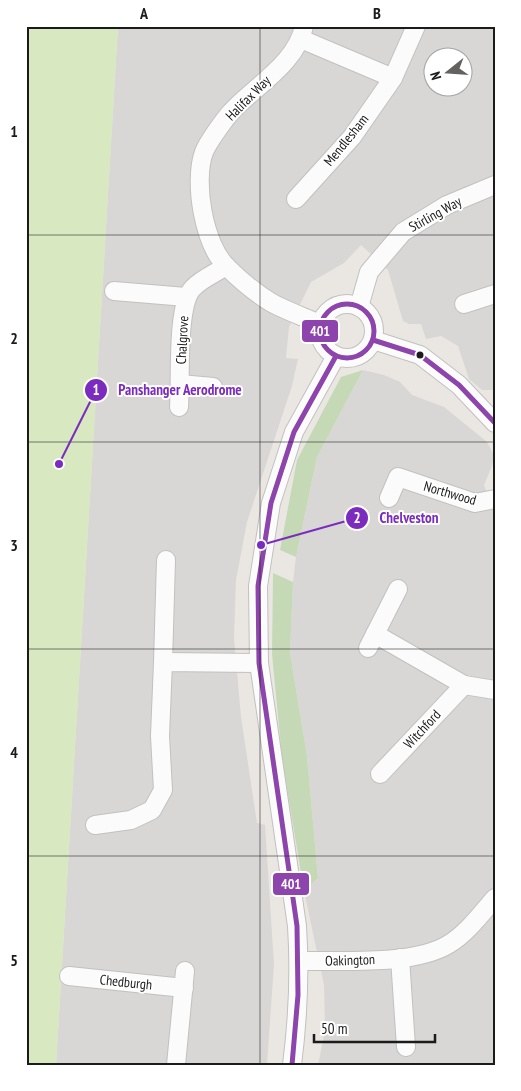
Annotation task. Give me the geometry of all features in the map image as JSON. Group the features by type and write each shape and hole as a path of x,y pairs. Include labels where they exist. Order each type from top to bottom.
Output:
{"street":[{"name":"Mendlesham","path":"296,198 352,137 393,78 416,26"},
{"path":"302,32 393,78"},
{"name":"Halifax Way","path":"302,32 281,66 231,112 204,152 200,177 204,218 211,241 226,266 270,302 320,324"},
{"name":"Stirling Way","path":"359,307 369,272 403,232 447,205 495,185"},
{"name":"Chalgrove","path":"179,407 182,320 186,297 193,287 226,266"},
{"name":"Chalgrove","path":"114,291 186,297"},
{"path":"464,304 495,294"},
{"path":"351,304 359,307 370,317 373,324 372,340 362,354 354,358 336,356 324,346 319,332 320,324 324,316 336,306 351,304"},
{"path":"372,340 420,356 459,385 495,423"},
{"path":"292,1065 297,1027 299,961 291,878 278,804 259,663 258,586 271,503 294,432 336,356"},
{"name":"Chalgrove","path":"180,384 213,387"},
{"name":"Northwood","path":"389,498 398,477 475,503 495,499"},
{"path":"95,825 131,820 152,810 163,790 160,736 166,560"},
{"path":"398,589 372,641 464,685 495,690"},
{"path":"163,662 259,663"},
{"name":"Witchford","path":"380,774 464,685"},
{"name":"Oakington","path":"299,961 400,958 422,955 449,944 464,933 495,898"},
{"path":"400,958 406,1047"},
{"name":"Chedburgh","path":"69,976 185,980 176,1065"}],"shaded area":[{"path":"118,26 495,26 495,390 482,390 469,379 458,346 441,336 426,339 421,324 409,324 403,321 388,270 361,245 344,263 311,282 289,327 286,358 298,359 292,386 247,522 236,580 234,638 241,717 257,823 265,825 274,964 267,1065 56,1065"},
{"path":"363,370 384,375 400,382 412,395 444,407 487,442 494,455 492,466 484,485 495,512 495,1065 318,1065 325,1031 324,985 304,891 318,878 307,756 290,653 293,582 296,557 317,457"}],"green space":[{"path":"26,26 118,26 56,1065 26,1065"},
{"path":"363,370 317,457 296,557 280,550 297,460 341,377"},
{"path":"273,573 293,582 290,653 307,756 318,878 304,891 282,758 272,654"}],"transit line":[{"name":"401","path":"342,304 352,304 362,308 370,316 374,331 370,346 362,354 352,358 342,358 332,354 324,346 320,336 320,326 324,316 332,308 342,304"},
{"name":"401","path":"373,340 420,355 459,385 495,423"},
{"name":"401","path":"292,1065 298,995 297,926 259,663 258,586 271,503 294,432 336,356"}],"place":[{"name":"Panshanger Aerodrome","path":"59,464"},
{"name":"Chelveston","path":"261,545"}]}
